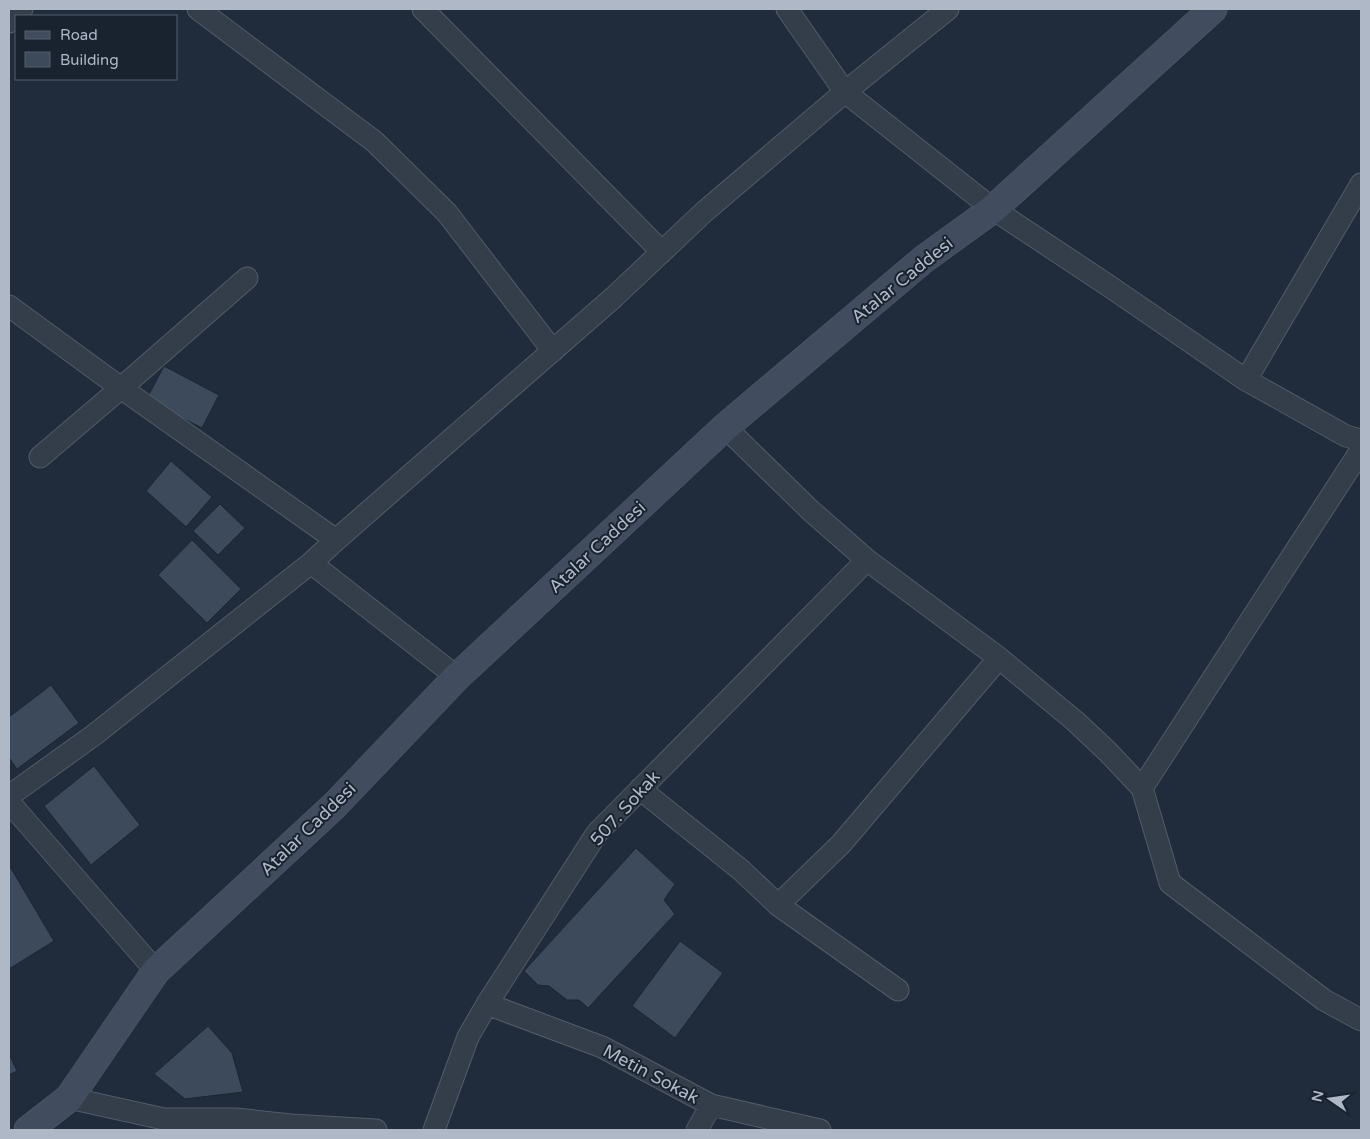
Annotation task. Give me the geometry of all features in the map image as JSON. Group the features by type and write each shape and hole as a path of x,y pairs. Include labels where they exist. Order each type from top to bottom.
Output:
{"street":[{"path":"198,9 375,142 446,213 553,350"},
{"path":"422,9 662,252"},
{"path":"786,9 844,92 993,209 1246,380 1346,436 1361,440"},
{"path":"9,796 94,735 311,563 614,297 704,212 844,92 948,9"},
{"name":"Atalar Caddesi","path":"28,1130 69,1098 156,971 335,805 457,677 726,427 924,259 993,209 1214,9"},
{"path":"1246,380 1361,184"},
{"path":"40,457 247,278"},
{"path":"9,306 336,540"},
{"path":"726,427 810,510 868,560 999,658 1076,721 1142,788 1170,883 1324,1000 1361,1020"},
{"path":"1142,788 1361,450"},
{"name":"507. Sokak","path":"434,1130 468,1036 597,833 868,560"},
{"path":"311,563 457,677"},
{"path":"778,905 841,844 999,658"},
{"path":"640,790 741,870 778,905 898,990"},
{"path":"9,802 156,971"},
{"name":"Metin Sokak","path":"487,1004 602,1048 711,1105 820,1130"},
{"path":"69,1098 164,1119 236,1119 290,1126 376,1130"},
{"path":"697,1130 711,1105"}],"building":[{"path":"164,366 219,395 202,428 146,400"},
{"path":"171,461 212,497 186,527 146,491"},
{"path":"220,504 245,528 218,555 193,531"},
{"path":"192,540 241,589 207,623 158,575"},
{"path":"51,685 79,723 17,769 9,758 9,717"},
{"path":"94,766 140,825 91,865 44,806"},
{"path":"636,848 675,884 664,900 675,914 588,1008 579,1000 567,1000 549,986 538,985 524,971"},
{"path":"9,865 54,941 9,969"},
{"path":"680,941 723,973 675,1038 632,1006"},
{"path":"208,1026 232,1053 243,1092 185,1099 154,1074"},
{"path":"9,1054 17,1071 9,1075"}]}
